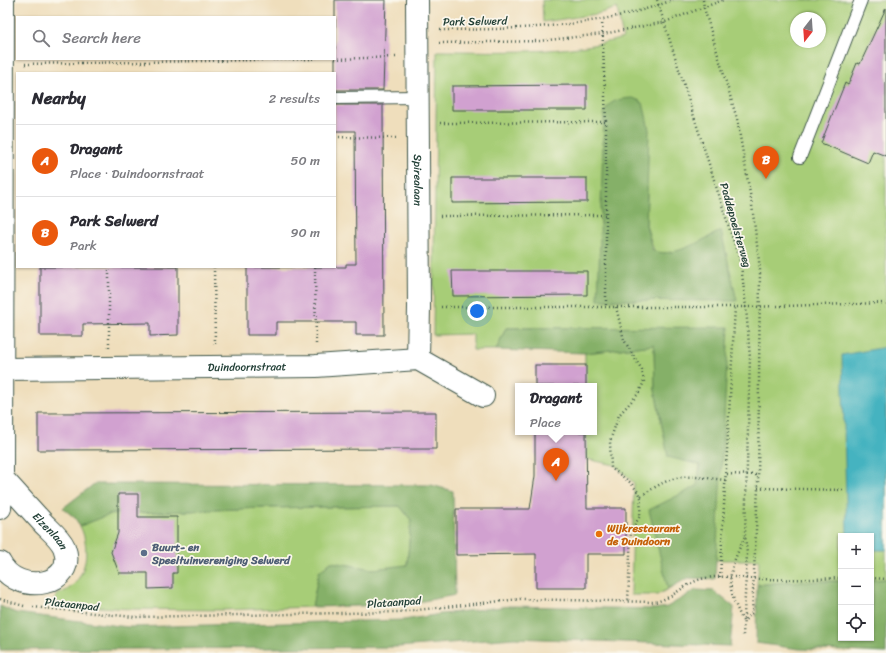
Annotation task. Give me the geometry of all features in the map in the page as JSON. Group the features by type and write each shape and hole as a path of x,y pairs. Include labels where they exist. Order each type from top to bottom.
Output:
{"street":[{"path":"0,508 2,478 1,286 3,0"},
{"name":"Spirealaan","path":"417,0 419,97 418,359"},
{"path":"418,359 483,396"},
{"name":"Duindoornstraat","path":"2,369 316,366 418,359"},
{"name":"Elzenlaan","path":"0,563 7,572 18,580 32,584 42,584 57,576 62,571 65,556 60,541 2,478"}],"lane":[{"path":"800,157 861,0"},
{"path":"336,98 419,97"}],"path":[{"name":"Paddepoelsterweg","path":"657,0 741,265 750,358 745,535 748,554 743,636"},
{"name":"Park Selwerd","path":"418,43 602,20 659,5 672,0"},
{"path":"703,0 704,8 737,119 752,205 760,269 761,307 758,488 754,579 752,613 744,621"},
{"path":"336,59 418,43 539,41 603,34 665,22 723,0"},
{"path":"602,20 606,122 606,306"},
{"path":"3,65 264,60"},
{"path":"336,137 419,131 606,122"},
{"path":"419,216 606,215"},
{"path":"109,268 109,367"},
{"path":"214,268 216,367"},
{"path":"315,268 316,366"},
{"path":"419,307 761,307 886,304"},
{"path":"616,307 624,340 642,370 644,382 638,394 619,415 610,440 611,468 631,483 641,496 640,516 631,531 628,602"},
{"path":"720,577 735,307"},
{"path":"726,474 758,475"},
{"path":"641,496 669,479 683,476 726,480"},
{"path":"758,488 844,490"},
{"name":"Paddepoelsterweg","path":"744,621 731,591 730,576 732,564 745,535"},
{"name":"Plataanpad","path":"36,608 134,617 398,612 520,599 628,602 660,601 670,597 690,583 703,578 730,576 754,579 838,578"},
{"path":"874,578 886,579"}],"green space":[{"path":"542,0 886,0 886,579 874,580 874,533 838,533 838,581 785,582 757,585 759,560 662,560 668,589 657,595 631,595 634,483 615,465 586,459 586,435 597,435 597,383 585,383 585,353 654,345 655,390 663,431 666,328 506,328 496,350 473,350 473,334 433,335 437,51 555,50 623,38 617,8 597,14 543,22","holes":["604,131 647,192 646,225 654,251 599,300"]},
{"path":"633,98 640,101 644,106 649,130 646,225 652,249 667,253 677,251 721,231 737,301 598,300 604,115 611,103 623,99"},
{"path":"729,327 715,579 688,578 668,589 649,510 697,486 700,465 668,457 655,390 654,345 585,353 496,350 506,328"},
{"path":"94,484 431,485 453,491 455,595 402,605 312,607 319,572 331,562 373,569 407,565 411,520 400,506 263,508 111,514 80,526 75,518 63,508"},
{"path":"400,506 411,520 407,566 373,569 331,562 319,572 312,607 222,610 131,609 52,604 58,594 67,590 75,583 84,566 86,545 80,526 111,514 263,508"},
{"path":"886,579 886,653 799,649 756,643 757,585 785,582 838,581 838,641 874,641 874,580"},
{"path":"696,590 714,591 734,607 730,646 514,638 398,647 0,650 0,606 16,613 128,627 404,620 510,606 655,609 667,607"}],"water":[{"path":"886,347 886,550 874,550 874,533 847,533 842,355"}],"building":[{"path":"335,0 386,0 383,90 336,90"},
{"path":"886,8 886,156 873,151 868,163 821,143 845,83 848,85 857,63 860,64"},
{"path":"587,85 587,110 452,110 452,86"},
{"path":"336,105 383,105 384,335 356,335 356,322 276,322 276,335 247,335 247,268 336,268 346,267 346,264 356,264 355,131 336,131"},
{"path":"452,178 587,178 587,202 452,203"},
{"path":"40,268 178,268 178,335 150,336 150,323 83,324 83,336 40,336"},
{"path":"452,271 587,271 587,295 453,296"},
{"path":"535,365 586,365 586,383 535,383"},
{"path":"436,412 436,449 38,450 38,413"},
{"path":"535,435 586,435 587,508 626,508 626,554 586,554 586,588 536,588 536,554 456,555 456,509 530,509 535,476"},
{"name":"Buurt- en Speeltuinvereniging Selwerd","path":"118,494 138,494 138,517 177,517 177,573 173,573 173,588 148,589 148,573 119,573 111,552 118,533"}],"place":[{"name":"Park Selwerd","path":"766,179"},
{"name":"Dragant","path":"556,481"},
{"name":"Wijkrestaurant de Duindoorn","path":"599,534"},
{"name":"Buurt- en Speeltuinvereniging Selwerd","path":"144,553"}]}
